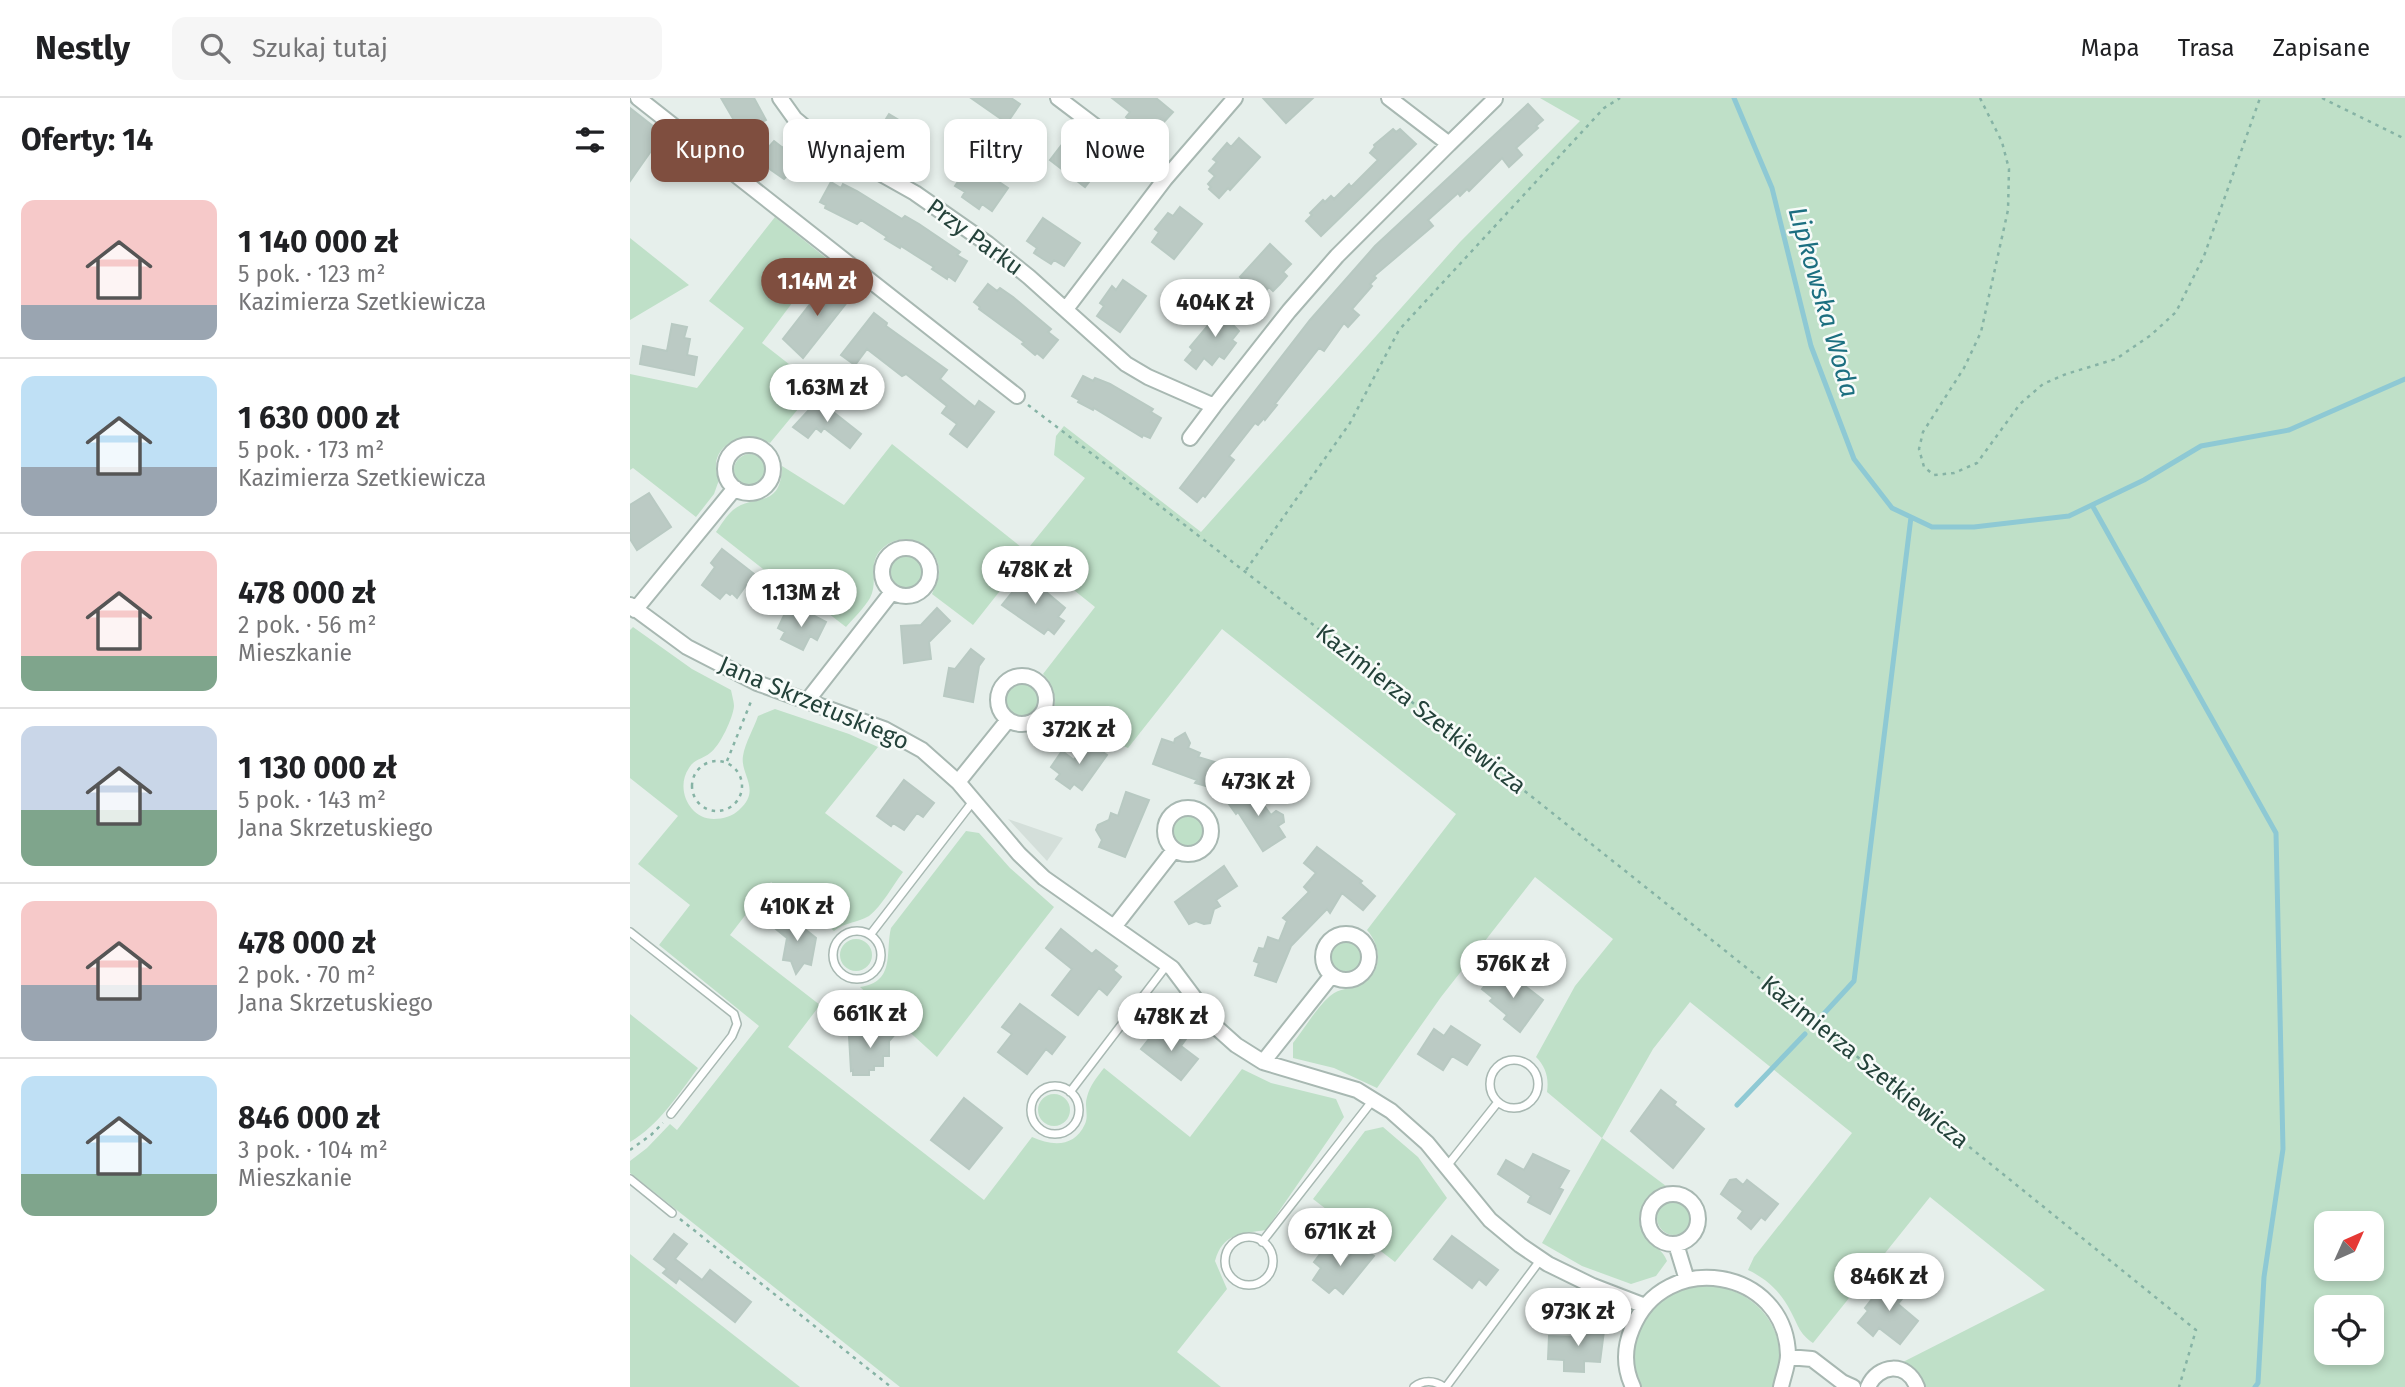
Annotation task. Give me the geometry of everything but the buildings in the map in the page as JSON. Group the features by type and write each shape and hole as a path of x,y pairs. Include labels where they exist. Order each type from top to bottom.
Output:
{"street":[{"path":"638,98 1017,397"},
{"name":"Przy Parku","path":"780,98 795,118 820,139 915,193 979,237 1126,364 1148,377 1214,406"},
{"path":"1058,98 1086,119"},
{"path":"1169,174 1235,98"},
{"path":"1389,98 1449,144"},
{"path":"1190,438 1289,311 1337,257 1496,99"},
{"path":"1066,310 1163,182"},
{"path":"633,608 735,488"},
{"path":"807,701 892,592"},
{"name":"Jana Skrzetuskiego","path":"633,608 687,647 757,683 884,729 922,750 958,782 1018,854 1044,878 1168,964 1217,1028 1236,1045 1263,1062 1345,1086 1373,1100 1412,1128 1447,1166 1490,1220 1520,1245 1593,1286 1646,1306"},
{"path":"958,782 1008,720"},
{"path":"1114,926 1174,850"},
{"path":"1263,1062 1332,975"},
{"path":"1676,1244 1687,1280"},
{"path":"1633,1387 1628,1377 1626,1357 1628,1340 1638,1314 1658,1293 1676,1282 1698,1277 1730,1280 1742,1285 1756,1294 1775,1315 1784,1333 1788,1357 1781,1387"},
{"path":"1788,1357 1812,1360 1853,1387"},
{"path":"1868,1387 1871,1379 1889,1368 1904,1371 1911,1376 1917,1387"}],"lane":[{"path":"870,935 974,800"},
{"path":"852,931 870,935 879,944 881,952 877,968 872,974 857,979 842,973 834,960 835,945 839,939 852,931"},
{"path":"630,932 734,1014 737,1024 732,1036 671,1114"},
{"path":"1070,1092 1168,964"},
{"path":"1509,1060 1524,1062 1530,1066 1538,1081 1537,1089 1529,1103 1513,1108 1498,1102 1493,1097 1490,1082 1496,1068 1509,1060"},
{"path":"1058,1086 1070,1092 1078,1109 1072,1127 1060,1133 1040,1129 1031,1112 1031,1104 1038,1093 1044,1088 1058,1086"},
{"path":"1262,1242 1373,1100"},
{"path":"1447,1166 1498,1102"},
{"path":"630,1179 672,1213"},
{"path":"1252,1237 1262,1242 1271,1250 1273,1258 1270,1274 1257,1284 1249,1285 1234,1280 1226,1267 1225,1259 1231,1245 1252,1237"},
{"path":"1413,1387 1432,1381 1445,1387 1541,1259"}],"path":[{"path":"1246,570 1350,423 1399,330 1604,108 1620,98"},
{"path":"1980,98 2002,142 2009,170 2008,210 1981,332 1964,368 1923,432 1919,449 1924,467 1934,475 1954,473 1977,463 2020,404 2043,384 2116,359 2151,335 2176,312 2204,256 2260,98"},
{"path":"2322,98 2405,139"},
{"name":"Kazimierza Szetkiewicza","path":"1017,397 1246,570 1824,1029 2196,1330 2179,1387"},
{"path":"727,761 757,683"},
{"path":"714,761 727,761 737,769 743,782 740,797 733,807 721,812 708,809 697,802 691,789 693,776 701,766 714,761"},
{"path":"630,1150 651,1135 671,1114"},
{"path":"672,1213 891,1387"}],"shaded area":[{"path":"1008,819 1063,838 1047,861"}],"green space":[{"path":"1540,98 2405,98 2405,1387 1924,1387 1918,1372 1903,1362 2045,1290 1930,1197 1813,1343 1802,1333 1778,1292 1748,1270 1754,1257 1852,1133 1690,1002 1653,1049 1602,1138 1547,1092 1546,1073 1536,1057 1575,986 1613,939 1535,877 1441,997 1377,1088 1334,1068 1293,1058 1293,1043 1325,1001 1338,991 1360,985 1373,974 1378,960 1377,952 1367,930 1456,814 1222,629 1128,748 1052,715 1054,693 1043,674 1095,607 1029,554 973,625 932,594 939,568 933,553 927,547 904,539 888,544 876,556 870,598 846,627 785,580 782,584 716,532 733,510 772,495 781,480 782,466 844,505 892,444 1026,551 1085,478 1054,455 1056,436 1064,426 1201,532 1460,242 1580,121"},
{"path":"775,217 826,258 762,343 817,386 770,443 749,438 729,444 722,450 717,458 719,480 714,494 696,517 633,468 630,470 630,374 697,388 744,328 709,301"},
{"path":"630,238 689,285 630,320"},
{"path":"750,454 761,459 766,470 761,481 750,486 739,481 734,470 739,459"},
{"path":"906,556 917,561 922,572 917,583 906,588 895,583 890,572 895,561"},
{"path":"633,627 692,669 731,690 733,711 722,738 710,753 691,765 683,784 691,808 705,818 728,817 746,803 750,789 743,763 746,746 758,716 775,709 849,734 878,747 825,813 903,872 883,901 869,916 834,931 771,882 730,935 820,1005 788,1047 984,1200 1032,1137 1062,1143 1080,1132 1086,1121 1088,1093 1104,1068 1190,1137 1242,1069 1271,1083 1336,1099 1344,1117 1266,1230 1234,1236 1218,1252 1215,1261 1227,1289 1177,1352 1221,1387 900,1387 630,1173 630,1161 670,1124 677,1130 759,1026 659,945 690,905 638,864 678,816 630,778 630,630"},
{"path":"1022,684 1033,689 1038,700 1033,711 1022,716 1011,711 1006,700 1011,689"},
{"path":"1189,816 1200,821 1205,832 1200,843 1189,848 1178,843 1173,832 1178,821"},
{"path":"966,831 979,833 1010,868 1054,907 937,1057 860,987 879,979 884,972 891,928"},
{"path":"856,939 867,944 872,955 867,966 856,971 845,966 840,955 845,944"},
{"path":"1346,940 1357,945 1362,956 1357,967 1346,972 1335,967 1330,956 1335,945"},
{"path":"630,1014 698,1068 659,1118 630,1142"},
{"path":"1054,1094 1065,1099 1070,1110 1065,1121 1054,1126 1043,1121 1038,1110 1043,1099"},
{"path":"1383,1127 1418,1157 1447,1198 1395,1262 1313,1199 1365,1131"},
{"path":"1602,1138 1666,1186 1647,1203 1641,1217 1644,1232 1667,1261 1656,1276 1631,1284 1582,1266 1542,1243"},
{"path":"1674,1201 1686,1206 1691,1218 1686,1230 1674,1235 1662,1230 1657,1218 1662,1206"},
{"path":"630,1254 800,1387 630,1387"},
{"path":"1699,1285 1737,1292 1753,1302 1766,1315 1775,1330 1779,1348 1779,1367 1773,1387 1641,1387 1635,1349 1642,1325 1649,1314 1668,1296"}],"waterway":[{"name":"Lipkowska Woda","path":"1734,98 1772,188 1811,346 1854,459 1892,508 1932,527 1974,527 2069,516 2144,480 2201,446 2289,430 2405,379"},
{"path":"2092,505 2276,833 2283,1149 2264,1277 2258,1383 2255,1387"},
{"path":"1820,1018 1854,981 1911,517"},
{"path":"1737,1105 1805,1034"}]}
